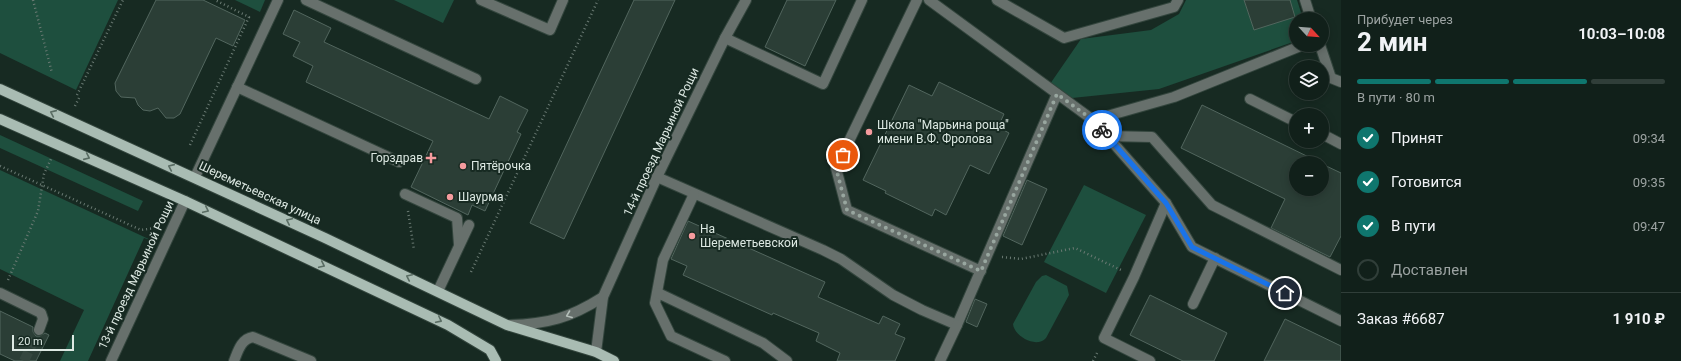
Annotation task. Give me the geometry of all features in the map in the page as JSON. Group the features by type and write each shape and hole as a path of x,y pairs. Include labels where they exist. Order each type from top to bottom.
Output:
{"main road":[{"name":"Шереметьевская улица","path":"0,89 195,177 507,325 596,352 614,361"},
{"path":"0,119 185,201 448,325 490,350 496,361"}],"street":[{"path":"195,177 278,0"},
{"path":"306,0 476,79"},
{"path":"481,0 550,30 563,0"},
{"name":"14-й проезд Марьиной Рощи","path":"596,352 603,297 657,178 725,38 746,0"},
{"path":"725,38 824,84 862,0"},
{"path":"917,0 836,168 847,210 981,271"},
{"path":"932,0 1093,120 1166,203 1192,247 1341,321"},
{"path":"997,0 1064,38 1174,8 1178,0"},
{"path":"1305,0 1309,12"},
{"path":"1093,120 1174,97 1289,51"},
{"path":"1322,52 1331,78 1341,82"},
{"path":"237,87 398,162"},
{"path":"940,361 981,271 1057,94"},
{"path":"1250,99 1289,118"},
{"path":"1107,136 1152,137 1212,205 1341,270"},
{"path":"1329,138 1341,144"},
{"path":"657,178 823,250 857,270 893,295 957,325"},
{"path":"405,194 457,218 459,245"},
{"path":"694,194 663,260 655,303 671,336 725,361"},
{"name":"13-й проезд Марьиной Рощи","path":"111,361 185,201"},
{"path":"1150,361 1104,338 1134,277 1166,203"},
{"path":"438,291 469,225"},
{"path":"1193,304 1215,258"},
{"path":"1,293 41,312 43,319 39,330"},
{"path":"658,293 763,343 787,361"},
{"path":"507,325 533,324 553,321 573,314 603,297"},
{"path":"234,361 244,340 253,337 311,361"}],"path":[{"path":"33,0 52,73"},
{"path":"75,106 78,95 123,0"},
{"path":"190,145 249,17 215,0"},
{"path":"471,272 598,0"},
{"path":"1,293 38,210 44,174 51,158"},
{"path":"0,166 141,230 160,227"},
{"path":"405,194 414,250"},
{"path":"987,256 1021,259 1075,248 1134,277"}],"green space":[{"path":"0,0 118,0 76,90 0,53"},
{"path":"235,0 265,0 260,12"},
{"path":"394,0 454,0 443,23"},
{"path":"1186,0 1297,0 1301,12 1289,12 1289,43 1159,89 1072,98 1050,84 1081,39 1151,30 1179,14"},
{"path":"0,135 143,201 138,211 0,148"},
{"path":"0,170 153,241 144,238 88,361 60,361 84,310 0,269"},
{"path":"1084,185 1146,215 1106,293 1044,262"},
{"path":"1046,275 1067,286 1069,295 1046,338 1042,341 1031,342 1021,337 1017,333 1013,324 1036,282 1042,276"}],"building":[{"path":"156,0 203,0 245,20 233,46 216,38 180,114 174,118 166,118 158,108 150,111 143,110 138,105 135,98 121,97 116,91 115,83"},
{"path":"634,0 675,0 564,239 530,223"},
{"path":"787,0 836,0 805,66 765,47"},
{"path":"1244,0 1290,0 1294,12 1289,12 1289,19 1254,30"},
{"path":"294,10 331,28 324,42 489,119 500,96 528,110 517,132 521,134 485,211 472,205 468,215 411,187 433,141 306,82 313,66 293,56 300,42 283,34"},
{"path":"939,82 1004,114 998,127 1009,133 989,174 970,165 946,215 935,209 932,216 885,193 886,191 863,180 909,85 932,96"},
{"path":"1202,105 1307,156 1289,156 1289,196 1329,196 1329,167 1341,173 1341,236 1330,257 1271,228 1285,199 1181,148"},
{"path":"1027,180 1047,189 1022,245 1003,236"},
{"path":"688,221 825,282 818,297 879,324 883,316 900,324 895,334 905,338 895,361 837,361 840,353 816,341 819,333 773,313 772,315 683,275 687,266 671,259"},
{"path":"1150,295 1227,333 1214,361 1183,361 1130,335"},
{"path":"975,299 987,304 977,327 966,322"},
{"path":"0,311 33,327 33,332 36,336 40,336 45,333 49,335 36,361 15,361 0,354"},
{"path":"1285,319 1341,346 1341,361 1264,361"}],"tunnel":[{"path":"24,361 39,330"}],"way so far":[{"path":"843,155 836,168 847,210 981,271 1057,94 1093,120 1102,130"}],"place":[{"name":"Школа \"Марьина роща\" имени В.Ф. Фролова","path":"869,132"},
{"name":"Горздрав","path":"431,158"},
{"name":"Пятёрочка","path":"463,166"},
{"name":"Шаурма","path":"450,197"},
{"name":"На Шереметьевской","path":"692,236"}],"route":[{"path":"1102,130 1166,203 1192,247 1285,293"}]}
